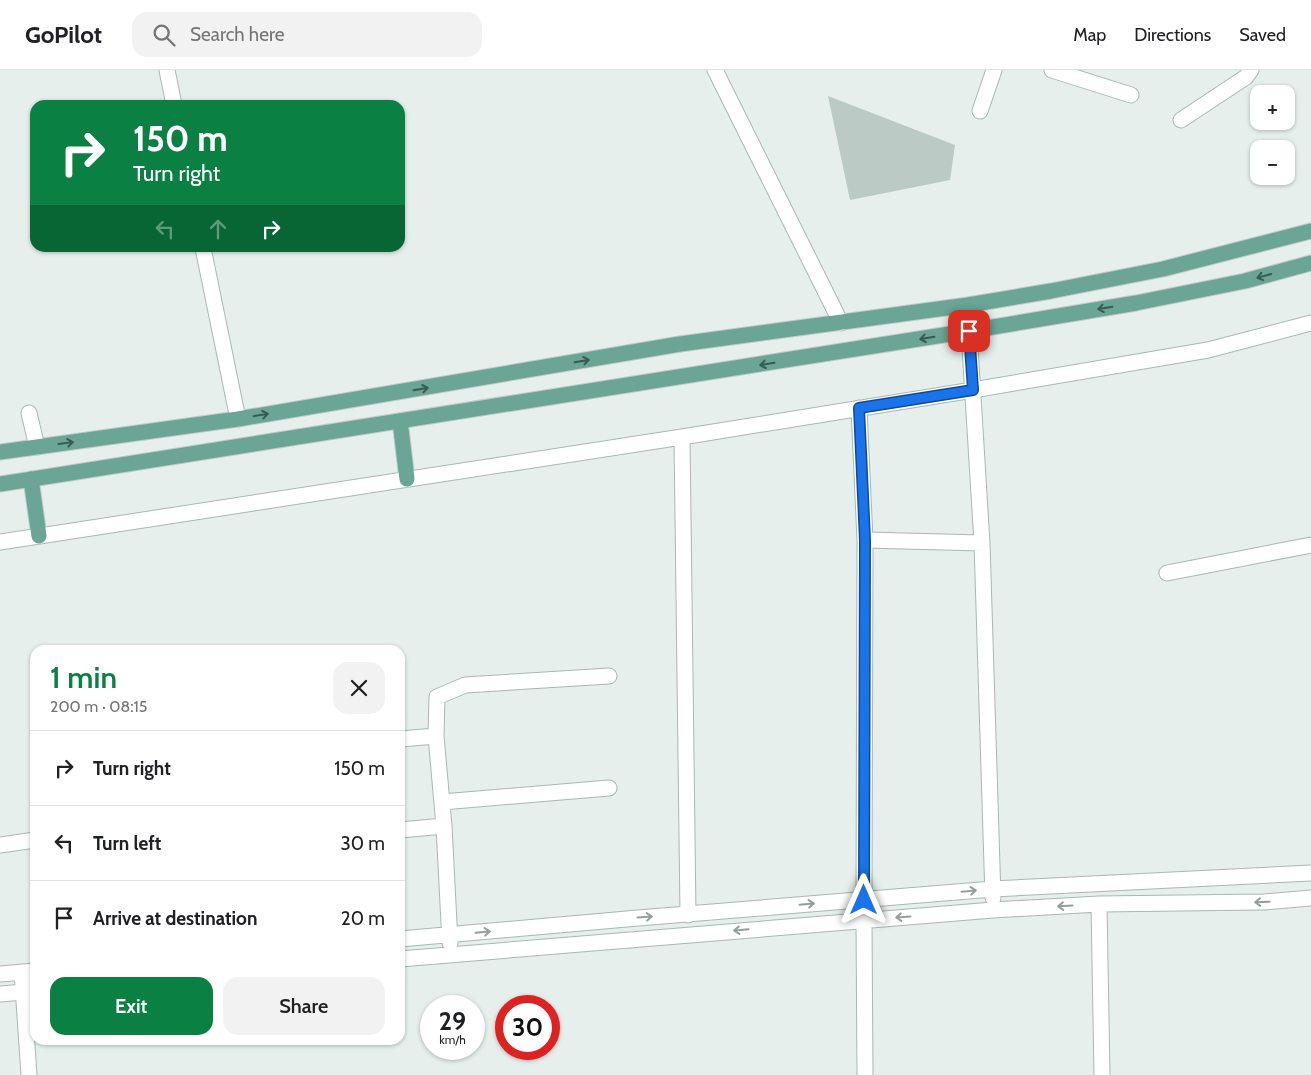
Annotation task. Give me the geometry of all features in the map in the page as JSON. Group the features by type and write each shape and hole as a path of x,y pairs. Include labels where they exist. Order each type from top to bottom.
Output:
{"main road":[{"path":"0,452 238,419 680,344 968,305 1163,269 1311,231"},
{"path":"0,484 1136,303 1245,281 1311,263"},
{"path":"400,421 407,479"},
{"path":"31,479 39,536"}],"street":[{"path":"167,70 173,100"},
{"path":"715,70 841,323"},
{"path":"980,111 994,70"},
{"path":"1052,70 1131,94"},
{"path":"1181,120 1246,77 1251,70"},
{"path":"204,252 238,419"},
{"path":"0,542 682,437 973,390 1208,350 1311,323"},
{"path":"969,331 982,543 993,910"},
{"path":"859,408 865,540 864,900"},
{"path":"29,413 37,447"},
{"path":"682,437 688,915"},
{"path":"865,540 982,543"},
{"path":"1167,573 1311,545"},
{"path":"451,955 444,826 436,736 437,697 465,685 609,676"},
{"path":"405,739 436,736"},
{"path":"442,802 609,788"},
{"path":"405,830 444,826"},
{"path":"0,845 30,841"},
{"path":"405,939 993,889 1311,873"},
{"path":"405,959 993,910 1099,904 1264,902 1311,898"},
{"path":"1099,904 1102,1075"},
{"path":"864,920 866,1075"},
{"path":"0,974 28,972 29,1075"},
{"path":"0,994 29,992"}],"building":[{"path":"828,96 955,145 950,180 850,200"}],"route":[{"path":"864,900 865,540 859,408 973,390 969,331"}]}
